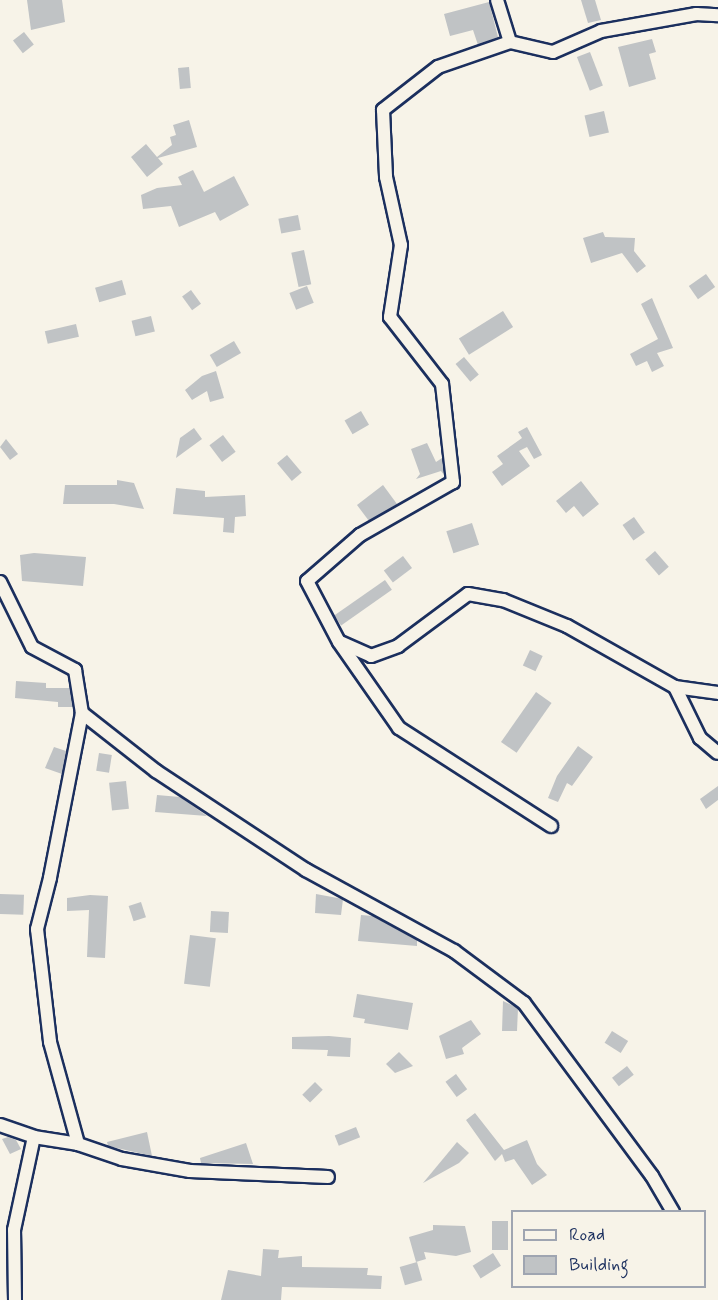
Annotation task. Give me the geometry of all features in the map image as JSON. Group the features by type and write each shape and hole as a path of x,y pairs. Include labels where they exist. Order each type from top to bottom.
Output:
{"street":[{"path":"497,0 510,42"},
{"path":"551,826 399,728 339,642 307,581 360,536 453,482 442,384 390,317 401,245 386,177 383,110 438,67 510,42 552,52 601,31 696,14 718,15"},
{"path":"0,582 32,647 75,670 81,713 50,878 37,929 50,1042 78,1144"},
{"path":"339,642 371,656 398,646 468,594 503,600 567,626 675,687 718,693"},
{"path":"675,687 700,738 718,753"},
{"path":"81,713 156,771 296,863 454,951 524,1003 652,1176 672,1210"},
{"path":"0,1125 34,1137 78,1144 122,1159 190,1171 328,1177"},
{"path":"15,1300 14,1230 34,1137"}],"building":[{"path":"27,0 62,0 65,22 31,30"},
{"path":"581,0 595,0 601,20 588,23"},
{"path":"489,2 498,37 478,45 473,30 450,36 444,14"},
{"path":"24,32 34,45 23,53 13,41"},
{"path":"652,39 656,52 649,54 656,79 629,87 618,47"},
{"path":"590,52 603,86 590,91 577,57"},
{"path":"189,67 191,88 180,89 178,68"},
{"path":"604,111 609,132 589,137 585,115"},
{"path":"189,120 197,147 158,158 163,164 147,177 131,157 146,144 157,157 172,145 170,137 176,135 173,125"},
{"path":"193,170 204,192 234,176 249,205 220,221 215,212 179,227 171,206 143,209 141,195 157,188 182,185 178,177"},
{"path":"298,215 301,230 281,234 278,219"},
{"path":"603,232 605,237 635,238 634,251 646,266 637,273 622,253 591,263 583,238"},
{"path":"304,250 311,284 299,287 291,253"},
{"path":"706,274 715,287 698,299 689,286"},
{"path":"122,280 126,294 99,302 95,288"},
{"path":"307,286 314,303 296,310 289,293"},
{"path":"191,290 201,304 192,310 182,296"},
{"path":"652,298 673,348 657,353 664,366 652,372 647,361 636,366 630,354 658,339 641,304"},
{"path":"503,311 513,327 469,355 459,339"},
{"path":"151,316 155,332 135,336 132,321"},
{"path":"76,324 79,337 48,344 45,331"},
{"path":"234,341 241,353 217,367 210,355"},
{"path":"464,357 479,375 470,382 456,364"},
{"path":"216,371 224,398 210,402 207,391 192,400 185,390 202,376"},
{"path":"361,411 369,425 353,434 345,421"},
{"path":"527,427 542,455 534,459 527,447 519,451 530,466 502,486 492,472 503,464 497,456 522,438 518,432"},
{"path":"194,428 202,439 176,458 180,438"},
{"path":"223,435 236,452 222,462 209,445"},
{"path":"6,439 18,454 10,460 0,447"},
{"path":"427,443 436,462 442,458 444,475 441,471 416,479 420,474 411,449"},
{"path":"287,455 302,473 292,481 277,463"},
{"path":"117,480 134,483 144,509 114,504 63,504 65,485 117,485"},
{"path":"581,481 599,504 583,517 574,506 566,513 556,501"},
{"path":"383,485 397,504 369,521 357,505"},
{"path":"176,488 205,491 205,497 245,495 246,516 235,517 234,533 223,532 224,518 173,514"},
{"path":"634,517 645,533 633,541 623,525"},
{"path":"472,523 479,545 453,553 446,531"},
{"path":"655,551 669,567 659,575 645,560"},
{"path":"34,553 86,557 83,586 22,581 20,555"},
{"path":"403,556 412,568 393,582 384,570"},
{"path":"385,580 392,590 341,625 334,616"},
{"path":"530,650 543,656 536,671 523,665"},
{"path":"16,681 46,683 46,688 70,688 73,707 58,707 58,702 15,698"},
{"path":"536,692 552,703 517,753 501,742"},
{"path":"578,746 593,757 572,786 567,783 558,802 548,798 557,776"},
{"path":"54,747 66,751 62,774 45,768"},
{"path":"99,753 112,755 109,773 96,771"},
{"path":"126,781 129,809 112,811 109,783"},
{"path":"718,786 718,800 706,809 700,799"},
{"path":"157,795 180,797 207,816 155,812"},
{"path":"0,894 24,895 23,915 0,914"},
{"path":"316,894 343,899 341,915 315,913"},
{"path":"90,895 108,896 105,958 87,957 89,910 67,911 67,898"},
{"path":"141,902 146,917 134,921 129,906"},
{"path":"211,911 229,912 228,933 210,932"},
{"path":"361,915 373,916 417,940 417,946 358,941"},
{"path":"190,935 216,938 210,987 184,984"},
{"path":"357,994 413,1003 408,1030 364,1023 365,1019 353,1017"},
{"path":"503,1001 518,1008 517,1031 502,1031"},
{"path":"471,1020 481,1034 462,1048 464,1054 446,1059 439,1036"},
{"path":"612,1031 628,1041 621,1053 605,1043"},
{"path":"292,1037 351,1038 350,1057 327,1056 328,1050 292,1049"},
{"path":"399,1052 413,1066 395,1073 386,1064"},
{"path":"627,1066 634,1075 619,1086 612,1078"},
{"path":"456,1074 467,1089 457,1097 445,1082"},
{"path":"315,1082 323,1090 310,1103 302,1095"},
{"path":"475,1113 504,1150 527,1140 537,1164 547,1175 532,1185 514,1159 505,1162 502,1154 495,1161 466,1120"},
{"path":"356,1127 360,1137 339,1146 335,1136"},
{"path":"147,1132 152,1156 108,1146 107,1142"},
{"path":"8,1137 16,1140 21,1149 10,1154 2,1139"},
{"path":"457,1142 469,1153 459,1163 423,1183"},
{"path":"246,1143 253,1164 201,1163 200,1158"},
{"path":"492,1221 508,1221 508,1250 492,1250"},
{"path":"433,1225 465,1226 471,1252 456,1256 424,1252 426,1259 416,1262 409,1237 433,1230"},
{"path":"263,1249 279,1250 278,1258 302,1256 302,1267 368,1268 367,1275 382,1276 381,1289 282,1287 281,1300 221,1300 228,1270 261,1276"},
{"path":"493,1253 501,1266 481,1278 473,1266"},
{"path":"417,1262 422,1280 405,1285 400,1267"}]}
